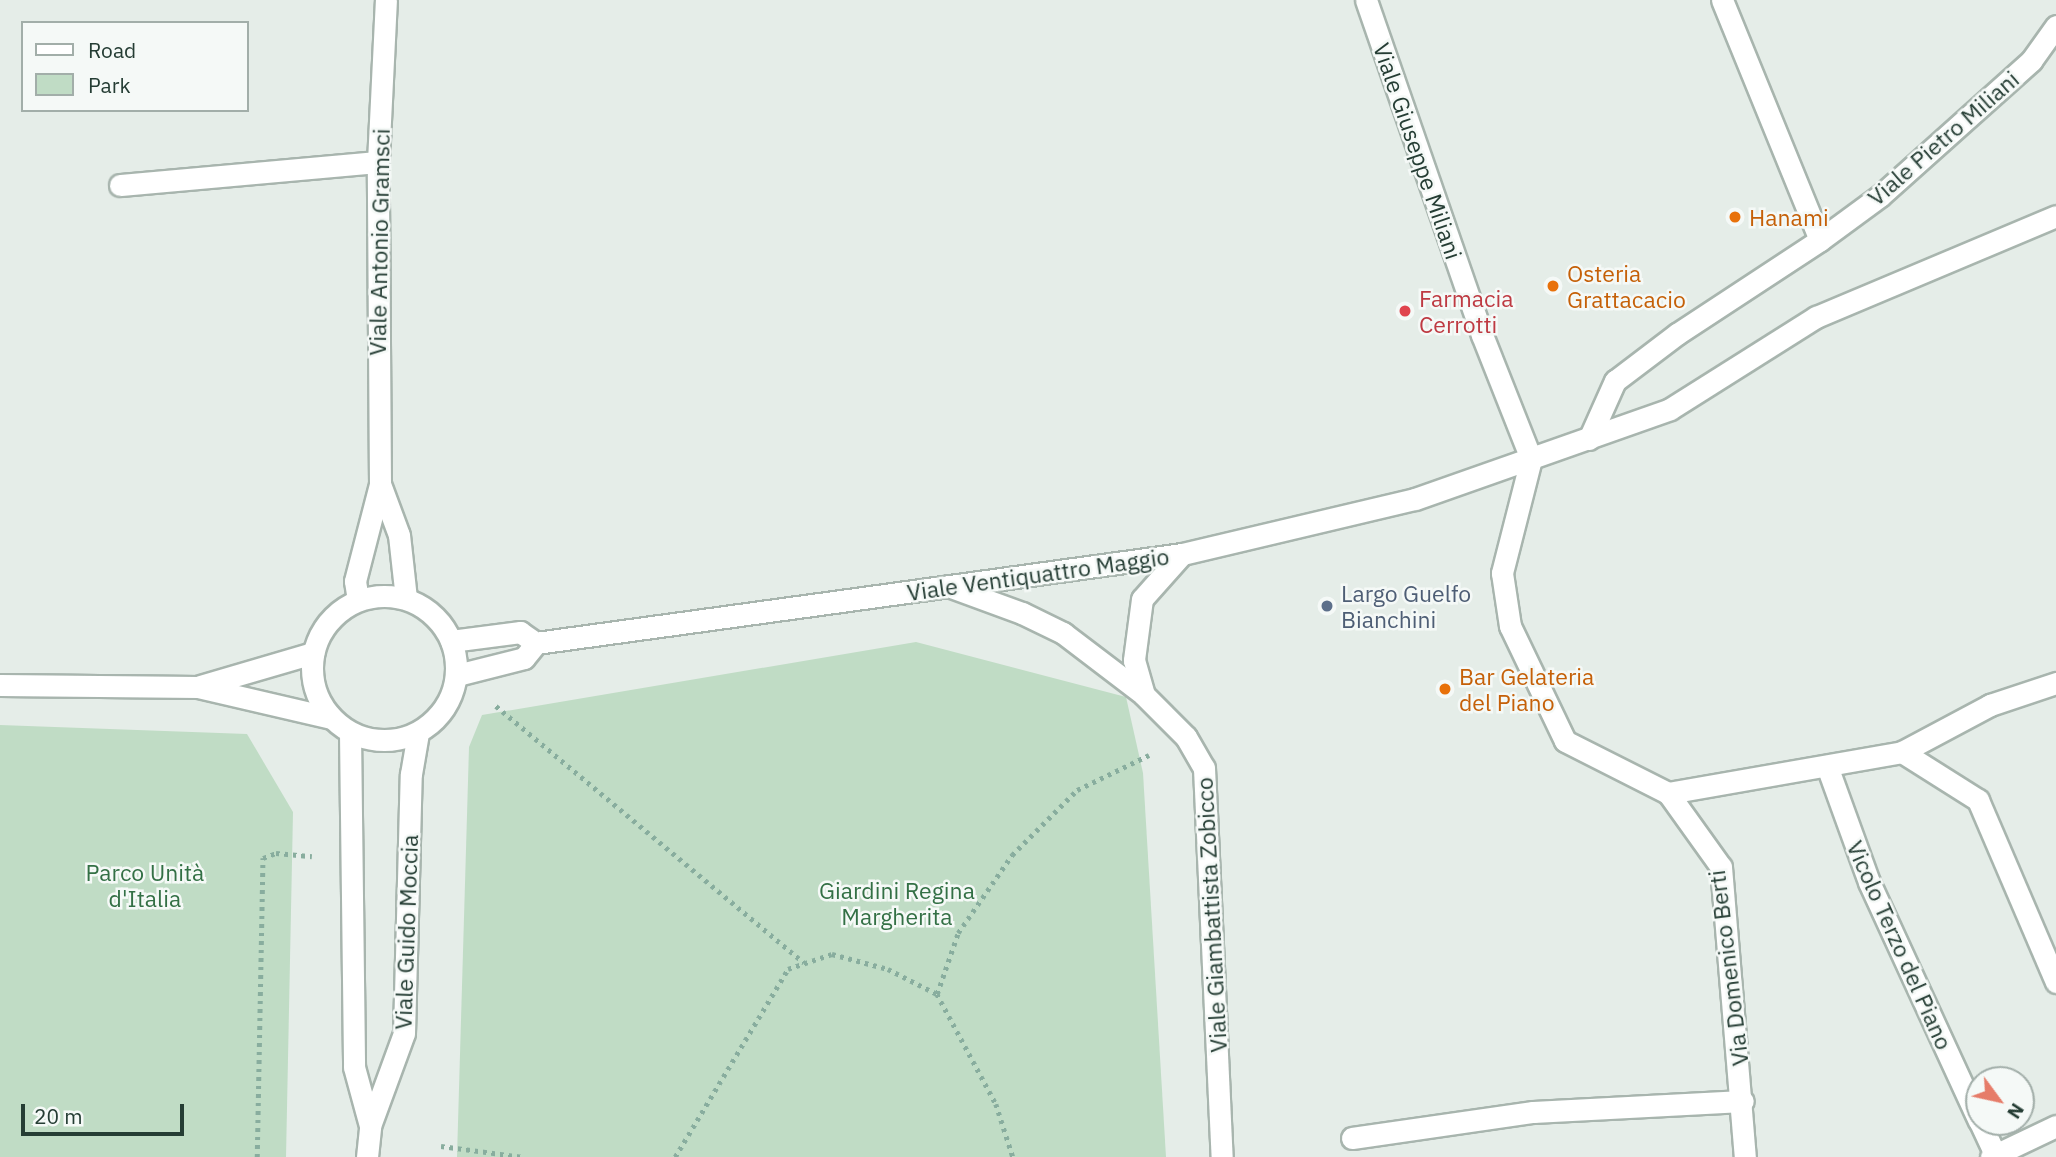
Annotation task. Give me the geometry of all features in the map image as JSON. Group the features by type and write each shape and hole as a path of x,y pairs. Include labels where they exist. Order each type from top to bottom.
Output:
{"street":[{"name":"Viale Antonio Gramsci","path":"358,600 355,581 380,484 378,162 386,0"},
{"name":"Viale Giuseppe Miliani","path":"1366,0 1477,322 1531,459"},
{"path":"1722,0 1820,240"},
{"name":"Viale Pietro Miliani","path":"1589,439 1615,381 1677,334 1820,240 1880,196 2031,61 2056,26"},
{"path":"120,185 378,162"},
{"name":"Viale Ventiquattro Maggio","path":"451,641 520,632 536,643 1182,554 1415,499 1670,409 1816,317 2056,216"},
{"path":"1531,459 1502,573 1510,626 1565,741 1668,793 1902,752 1990,705 2056,683"},
{"name":"Viale Antonio Gramsci","path":"380,484 399,535 406,598"},
{"name":"Viale Giambattista Zobicco","path":"1144,695 1134,660 1142,599 1182,554"},
{"name":"Viale Giambattista Zobicco","path":"948,586 1022,613 1063,634 1144,695 1186,737 1204,768 1222,1157"},
{"path":"381,595 406,598 428,609 451,641 457,675 451,699 437,719 418,733 396,741 372,740 349,733 331,718 318,699 312,676 313,653 337,612 358,600 381,595"},
{"name":"Viale Ventiquattro Maggio","path":"457,675 524,658 536,643"},
{"path":"198,687 313,653"},
{"path":"0,685 198,687 331,718"},
{"name":"Viale Guido Moccia","path":"349,733 354,1067 370,1126"},
{"name":"Viale Guido Moccia","path":"367,1157 370,1126 404,1033 411,774 418,733"},
{"path":"1902,752 1978,800 2056,982"},
{"name":"Vicolo Terzo del Piano","path":"1827,766 1869,882 1965,1091"},
{"name":"Via Domenico Berti","path":"1668,793 1721,867 1745,1157"},
{"path":"1352,1138 1533,1112 1742,1101"},
{"path":"1994,1156 2056,1126"},
{"name":"Vicolo Terzo del Piano","path":"1985,1136 1994,1156"}],"path":[{"path":"493,704 804,964"},
{"path":"937,994 958,933 1012,855 1077,790 1186,737"},
{"path":"257,1157 263,858 276,853 315,856"},
{"path":"675,1157 788,969 832,954 888,969 937,994 996,1104 1013,1157"},
{"path":"441,1146 523,1157"}],"green space":[{"name":"Giardini Regina Margherita","path":"916,642 1126,697 1143,773 1166,1157 457,1157 469,747 482,715"},
{"name":"Parco Unità d'Italia","path":"0,725 247,734 293,812 286,1157 0,1157"}],"place":[{"name":"Hanami","path":"1735,217"},
{"name":"Osteria Grattacacio","path":"1553,286"},
{"name":"Farmacia Cerrotti","path":"1405,311"},
{"name":"Largo Guelfo Bianchini","path":"1327,606"},
{"name":"Bar Gelateria del Piano","path":"1445,689"}]}
